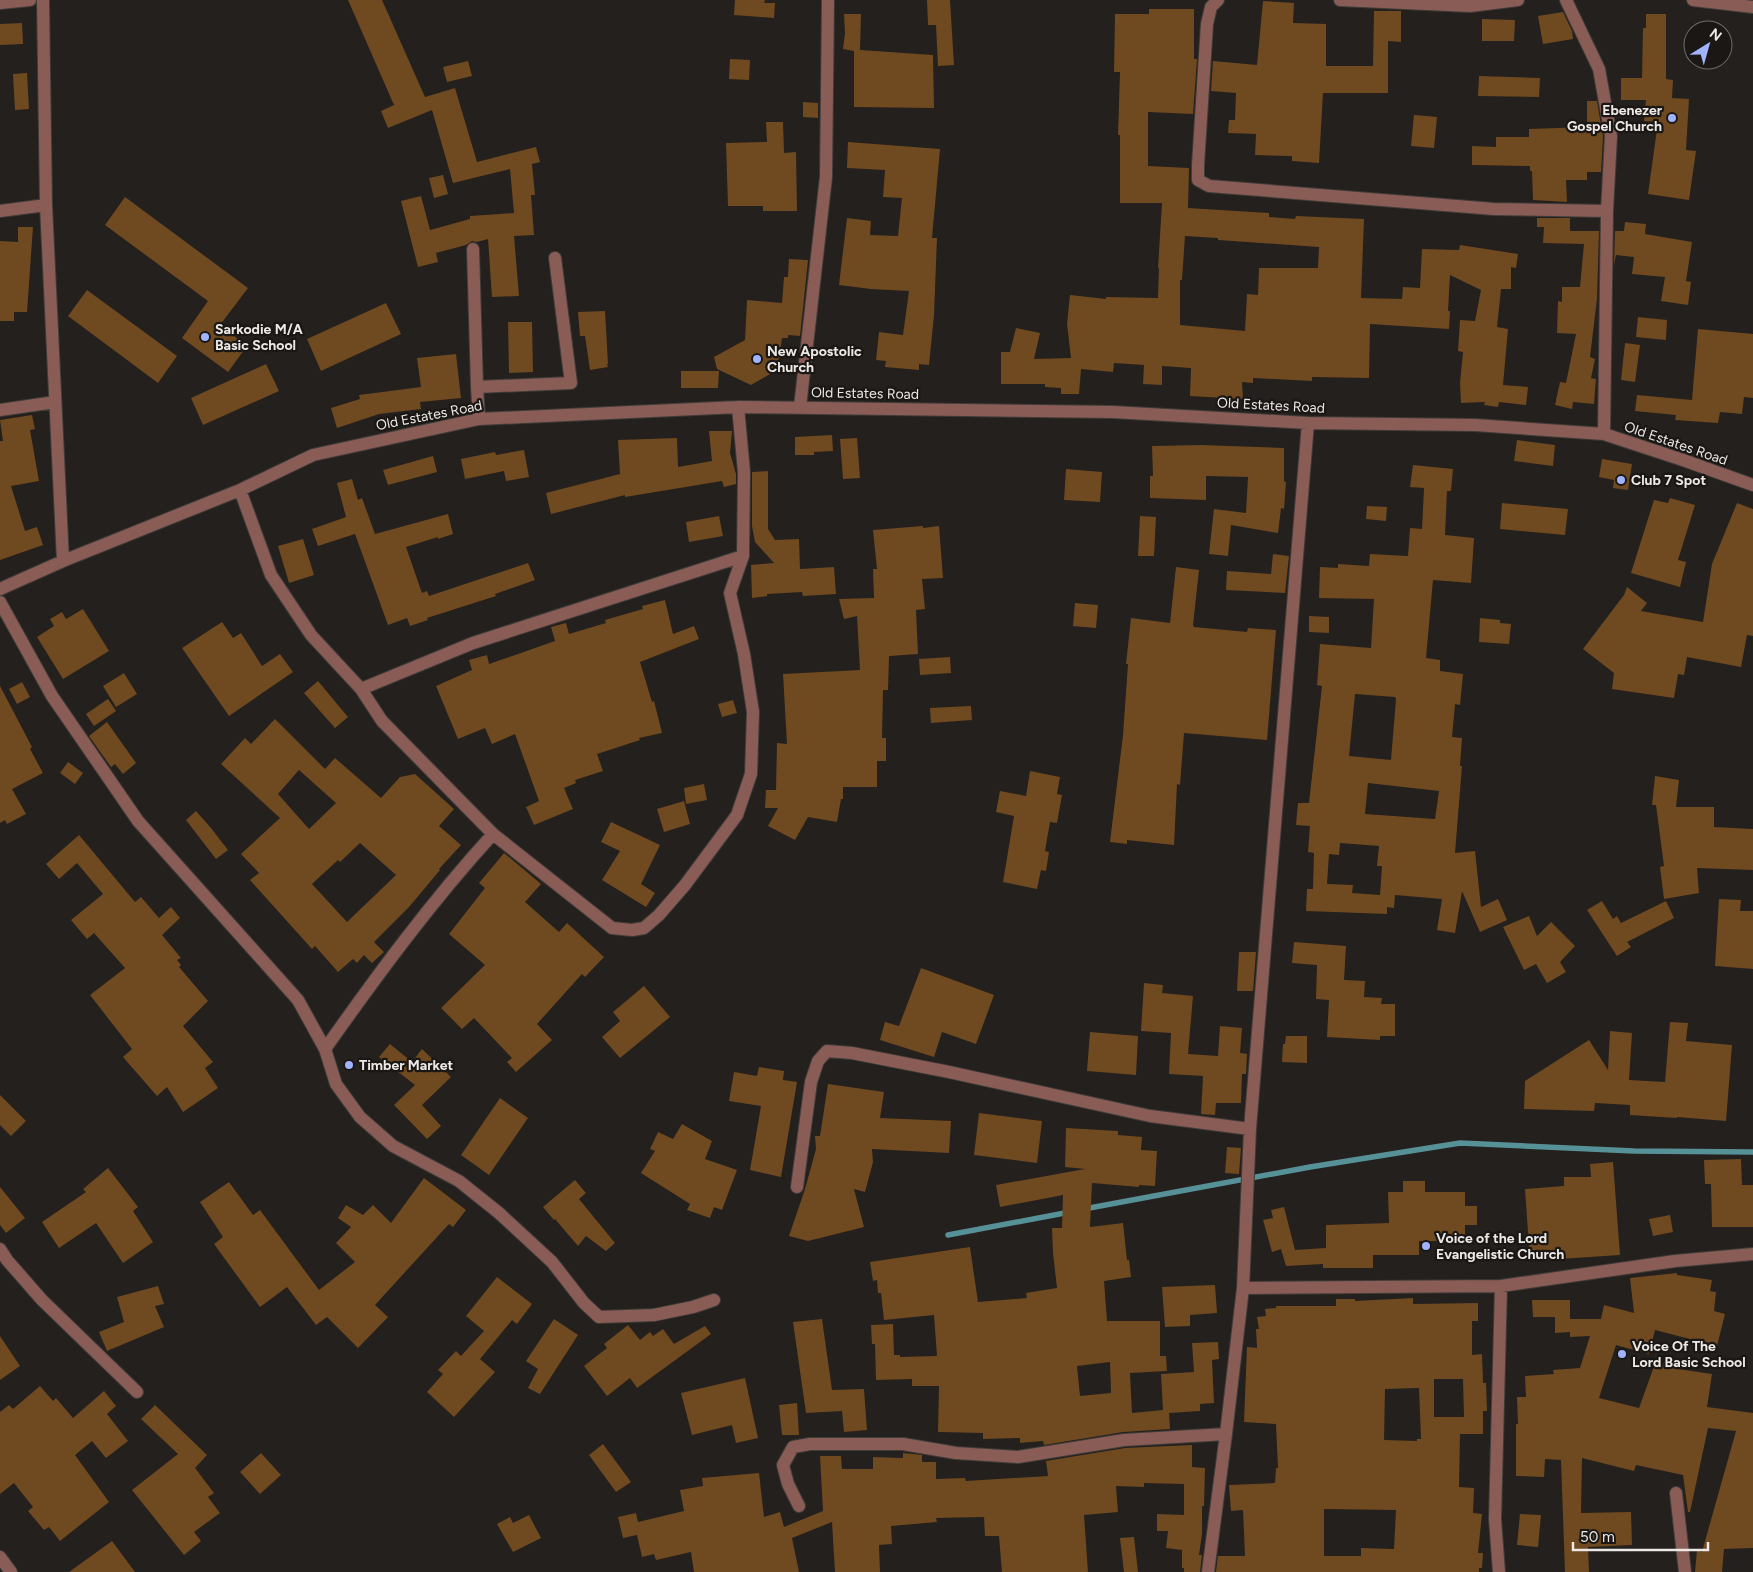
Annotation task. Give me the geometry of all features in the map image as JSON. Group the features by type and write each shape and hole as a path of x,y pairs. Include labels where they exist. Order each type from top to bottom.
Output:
{"street":[{"path":"0,3 30,0"},
{"path":"43,0 46,206 63,561"},
{"path":"800,407 826,177 828,0"},
{"path":"1218,0 1211,7 1206,24 1198,166 1198,180 1209,186 1351,199 1494,208 1607,211"},
{"path":"1340,0 1470,6 1518,0"},
{"path":"1566,0 1599,69 1612,136 1607,211 1604,434"},
{"path":"1693,0 1753,7"},
{"path":"0,211 46,206"},
{"path":"473,249 476,388 479,419"},
{"path":"476,388 571,383 555,258"},
{"path":"0,410 55,402"},
{"path":"240,490 271,575 310,635 361,689 382,721 493,834 612,928 632,930 644,928 659,915 685,885 737,815 751,774 753,712 744,654 730,593 743,556 744,472 738,407"},
{"name":"Old Estates Road","path":"0,589 63,561 240,490 313,455 479,419 738,407 800,407 1113,412 1308,423 1475,425 1604,434 1753,485"},
{"path":"1208,1572 1243,1288 1250,1129 1308,423"},
{"path":"361,689 473,643 743,556"},
{"path":"0,602 52,696 138,821 298,1000 325,1049 336,1084 360,1117 393,1146 459,1180 552,1262 584,1303 599,1317 654,1316 714,1300"},
{"path":"325,1049 414,927 454,876 493,834"},
{"path":"797,1188 811,1082 818,1061 827,1051 852,1053 940,1070 1150,1116 1250,1129"},
{"path":"0,1249 7,1260 42,1300 137,1392"},
{"path":"1243,1288 1501,1286 1675,1261 1753,1254"},
{"path":"1499,1572 1495,1519 1501,1286"},
{"path":"799,1506 788,1484 783,1465 787,1454 793,1447 810,1444 903,1444 956,1453 1018,1456 1124,1440 1226,1434"},
{"path":"1676,1493 1685,1572"},
{"path":"0,1557 11,1572"}],"building":[{"path":"348,0 382,0 425,97 455,88 477,162 536,147 540,162 532,164 535,195 531,195 534,235 514,236 519,296 492,297 488,239 477,242 472,241 466,245 436,253 438,262 418,267 401,201 421,196 430,230 470,219 470,216 514,213 510,169 453,183 432,110 388,128 381,111 394,105"},
{"path":"735,0 765,0 764,3 775,3 774,18 734,15"},
{"path":"927,0 950,0 954,65 938,66 936,25 928,25"},
{"path":"1263,1 1294,3 1293,23 1326,24 1326,66 1373,66 1374,11 1401,11 1401,42 1388,41 1388,93 1323,93 1319,163 1292,161 1292,156 1255,155 1256,134 1228,133 1229,120 1235,120 1236,93 1211,91 1213,61 1257,65"},
{"path":"1149,9 1194,9 1194,59 1197,59 1193,114 1148,112 1148,166 1189,168 1188,208 1269,213 1269,217 1295,219 1296,216 1364,219 1361,298 1402,299 1403,287 1420,288 1422,249 1459,250 1460,245 1518,254 1516,268 1511,267 1511,289 1501,289 1497,327 1508,329 1503,385 1528,387 1526,405 1499,402 1498,407 1484,405 1485,402 1461,403 1460,383 1463,352 1458,351 1460,320 1475,321 1481,290 1450,275 1449,329 1370,324 1369,378 1312,377 1312,381 1253,378 1253,383 1242,382 1243,399 1190,396 1191,368 1162,366 1162,385 1143,384 1144,365 1114,363 1113,372 1081,369 1079,394 1061,394 1061,388 1045,387 1045,384 1001,384 1001,352 1010,352 1016,328 1040,333 1034,359 1071,358 1067,324 1070,295 1106,299 1106,297 1158,298 1162,203 1120,203 1120,135 1118,135 1120,72 1114,72 1115,14 1149,14","holes":["1185,236 1218,238 1218,240 1319,247 1318,268 1259,268 1258,295 1247,294 1245,331 1180,325 1180,280 1182,280"]},
{"path":"1563,12 1572,31 1573,39 1543,44 1538,16"},
{"path":"844,14 861,14 860,50 933,55 934,108 854,107 854,51 843,49 845,33"},
{"path":"1646,14 1666,14 1666,79 1673,80 1672,98 1689,99 1686,150 1696,151 1689,200 1648,194 1658,122 1644,121 1646,100 1621,100 1621,78 1642,78 1643,28 1646,28"},
{"path":"1482,19 1515,20 1514,41 1482,41"},
{"path":"22,23 23,44 0,45 0,24"},
{"path":"730,59 750,60 749,80 729,79"},
{"path":"468,61 472,76 447,82 443,67"},
{"path":"27,73 29,109 15,110 13,74"},
{"path":"1479,76 1540,78 1539,97 1478,96"},
{"path":"1587,101 1597,101 1603,137 1601,172 1587,172 1587,180 1566,180 1567,202 1533,200 1532,171 1530,171 1530,166 1472,165 1472,146 1496,147 1496,137 1529,137 1529,129 1587,127"},
{"path":"803,102 818,103 818,118 803,117"},
{"path":"1414,115 1437,117 1434,148 1411,146"},
{"path":"766,122 783,122 784,153 796,152 797,211 763,211 763,206 728,206 726,143 767,142"},
{"path":"848,142 940,149 932,238 937,238 934,315 929,365 919,364 919,370 885,367 886,361 876,360 879,332 903,335 909,291 839,285 847,218 871,221 870,235 898,236 902,198 883,197 885,170 847,168"},
{"path":"443,175 448,194 434,198 429,178"},
{"path":"125,197 248,288 220,325 247,346 228,372 182,338 208,301 105,225"},
{"path":"1537,218 1570,218 1570,231 1599,231 1597,299 1590,357 1595,359 1591,378 1596,379 1594,404 1573,402 1572,409 1555,405 1560,382 1566,383 1576,334 1557,333 1558,301 1562,302 1562,287 1580,287 1584,244 1543,243 1544,227 1537,227"},
{"path":"1625,222 1646,224 1645,234 1692,242 1686,281 1691,282 1688,305 1661,301 1665,277 1632,274 1634,257 1616,255 1614,265 1615,231 1624,231"},
{"path":"18,227 33,227 27,312 14,312 14,321 0,321 0,241 18,242"},
{"path":"789,259 808,260 800,336 788,335 788,338 782,338 777,370 751,385 717,369 714,357 745,340 747,300 782,303 784,277 788,277"},
{"path":"87,290 177,356 158,383 68,316"},
{"path":"386,303 401,334 321,371 307,339"},
{"path":"605,311 608,367 590,370 585,336 580,336 578,312"},
{"path":"1638,317 1667,320 1666,340 1636,337"},
{"path":"508,322 532,322 533,372 509,373"},
{"path":"1698,329 1753,334 1753,398 1744,397 1742,414 1720,412 1718,423 1675,420 1676,415 1635,411 1637,395 1692,400"},
{"path":"1625,343 1640,345 1635,382 1621,380"},
{"path":"456,354 461,398 420,402 421,409 379,414 337,428 331,408 360,399 359,395 421,387 417,358"},
{"path":"266,364 279,391 203,425 191,398"},
{"path":"681,371 719,371 718,388 681,388"},
{"path":"32,415 35,429 30,430 39,481 11,486 25,531 37,527 43,545 0,560 0,441 3,441 0,420"},
{"path":"709,431 732,431 730,453 736,474 736,484 724,487 722,481 625,497 625,495 551,514 546,493 620,474 618,440 677,438 678,467 712,461"},
{"path":"832,435 833,451 814,452 814,455 795,455 795,437"},
{"path":"857,438 860,478 843,479 840,439"},
{"path":"1517,440 1555,445 1553,466 1514,461"},
{"path":"1201,445 1284,448 1284,481 1286,482 1284,509 1281,508 1278,533 1231,525 1228,556 1209,554 1214,509 1246,513 1248,477 1206,476 1206,500 1150,498 1150,476 1153,476 1152,446"},
{"path":"524,450 529,477 506,481 504,471 465,479 461,459 495,452 496,455"},
{"path":"433,456 437,472 388,485 383,470"},
{"path":"1602,459 1632,464 1628,490 1613,488 1614,480 1599,477"},
{"path":"1413,465 1453,469 1451,491 1447,491 1445,535 1474,538 1471,583 1433,580 1426,658 1440,660 1440,671 1463,674 1460,705 1455,704 1452,737 1462,738 1460,766 1462,766 1455,853 1475,851 1481,907 1498,899 1507,920 1480,932 1462,891 1455,933 1437,930 1442,899 1395,895 1394,908 1387,907 1387,914 1306,911 1307,889 1313,889 1314,853 1308,852 1310,826 1296,825 1298,803 1309,803 1322,686 1317,685 1320,644 1371,648 1374,599 1319,598 1320,567 1338,568 1338,564 1369,566 1370,554 1408,556 1410,528 1422,529 1424,488 1410,487","holes":["1355,694 1395,697 1391,760 1349,756","1368,783 1439,791 1435,819 1365,814","1340,843 1379,846 1377,866 1382,866 1380,895 1352,893 1353,885 1327,884 1329,854 1339,855"]},
{"path":"1066,469 1102,472 1100,502 1064,500"},
{"path":"768,471 768,529 775,540 799,539 800,569 834,567 836,594 803,596 802,592 767,594 767,596 752,598 751,565 774,563 755,542 752,526 752,472"},
{"path":"352,479 358,500 362,498 375,534 448,514 453,534 406,547 422,593 427,591 429,596 528,563 535,580 495,594 496,596 427,618 428,620 410,626 407,618 388,625 355,534 318,546 312,529 346,517 337,483"},
{"path":"1670,498 1695,505 1678,560 1686,562 1680,587 1631,573 1654,500 1668,503"},
{"path":"1502,503 1568,509 1565,535 1500,529"},
{"path":"1737,503 1753,509 1753,636 1747,635 1741,667 1687,657 1684,675 1678,674 1674,698 1612,689 1614,673 1583,649 1624,595 1627,587 1647,603 1641,611 1703,622 1712,564"},
{"path":"1367,506 1387,507 1386,521 1366,519"},
{"path":"719,516 723,536 689,542 686,522"},
{"path":"1140,516 1156,517 1154,556 1138,556"},
{"path":"923,526 923,528 939,526 943,578 922,579 925,609 916,610 918,654 889,656 888,690 883,690 882,738 886,738 886,761 877,761 877,787 843,787 843,799 841,799 837,822 808,817 795,840 768,826 778,808 765,808 766,790 776,790 777,743 787,744 783,674 860,670 857,616 844,619 839,599 874,598 873,569 877,569 873,530"},
{"path":"303,539 314,575 289,583 278,546"},
{"path":"1273,554 1289,556 1285,593 1226,590 1227,571 1271,574"},
{"path":"1176,567 1199,570 1194,627 1247,632 1248,628 1276,630 1267,740 1184,733 1180,785 1177,784 1174,845 1127,840 1127,844 1110,842 1123,735 1128,664 1126,664 1131,618 1170,623"},
{"path":"665,600 673,634 694,626 699,639 640,662 652,702 654,701 662,733 639,738 640,740 597,754 603,771 575,780 576,783 564,788 573,809 534,825 526,807 539,801 515,734 492,744 485,728 458,739 436,686 472,670 469,660 487,655 489,664 555,641 551,627 566,623 569,634 606,623 605,620 643,609 642,606"},
{"path":"1075,603 1098,605 1096,628 1073,626"},
{"path":"83,609 109,651 63,679 37,637 54,626 50,619 62,612 66,619"},
{"path":"1309,616 1329,617 1329,633 1309,632"},
{"path":"1480,618 1500,620 1500,623 1511,624 1509,644 1479,642"},
{"path":"222,622 233,638 241,633 262,666 280,654 293,672 229,716 182,648"},
{"path":"950,657 951,673 920,675 919,659"},
{"path":"124,673 137,694 116,707 103,686"},
{"path":"318,681 348,717 335,728 304,693"},
{"path":"22,682 30,697 17,704 9,689"},
{"path":"0,686 32,747 30,749 43,773 12,789 26,814 7,824 5,820 0,823"},
{"path":"108,699 116,711 94,726 86,714"},
{"path":"733,700 737,713 722,717 718,704"},
{"path":"971,706 972,720 931,723 930,708"},
{"path":"275,719 325,769 335,758 381,798 400,777 415,774 454,809 439,826 461,845 409,907 374,942 384,952 372,963 364,955 357,963 353,959 338,972 315,946 312,949 250,880 259,873 241,854 280,818 221,764 245,738 251,744","holes":["299,770 336,803 309,829 278,794","360,843 396,875 347,922 312,884"]},
{"path":"107,722 136,763 123,774 115,764 111,767 89,736"},
{"path":"68,762 83,773 75,784 60,773"},
{"path":"1030,771 1060,777 1057,794 1062,795 1057,823 1050,822 1045,851 1049,852 1046,871 1041,870 1037,889 1003,882 1014,816 996,812 1000,791 1026,796"},
{"path":"1655,776 1679,780 1676,807 1714,807 1714,827 1753,829 1753,870 1697,868 1699,893 1664,899 1660,867 1664,866 1656,805 1652,805"},
{"path":"704,784 707,800 686,804 684,788"},
{"path":"684,801 690,824 664,832 657,809"},
{"path":"196,811 228,850 216,859 186,820"},
{"path":"611,822 660,845 641,884 655,893 646,907 602,880 620,851 601,842"},
{"path":"79,835 135,902 141,897 159,918 171,907 180,918 162,935 181,958 177,960 181,965 179,967 208,1001 183,1026 213,1062 205,1068 218,1088 183,1112 167,1087 157,1096 123,1057 132,1049 90,995 125,968 94,933 87,939 71,920 103,894 77,863 59,879 46,864"},
{"path":"504,853 541,884 525,902 559,932 567,923 604,957 585,977 582,974 537,1024 552,1040 516,1072 507,1062 512,1058 474,1018 462,1029 441,1008 485,965 449,934 485,888 479,883"},
{"path":"1719,899 1741,900 1740,911 1753,911 1753,969 1715,966"},
{"path":"1602,901 1613,919 1617,916 1621,923 1666,901 1674,918 1627,942 1631,947 1617,956 1587,910"},
{"path":"1529,916 1537,936 1551,922 1575,946 1560,962 1566,972 1547,983 1536,964 1524,970 1503,927"},
{"path":"1294,942 1346,946 1344,980 1365,981 1364,997 1382,998 1381,1004 1395,1004 1395,1036 1380,1036 1380,1040 1327,1037 1329,1000 1316,999 1317,965 1292,963"},
{"path":"1239,952 1256,952 1253,991 1237,991"},
{"path":"921,968 994,995 976,1044 942,1032 934,1057 880,1040 885,1022 899,1026"},
{"path":"1144,983 1163,985 1162,993 1193,996 1188,1054 1218,1056 1220,1026 1242,1028 1240,1053 1247,1054 1246,1074 1242,1074 1241,1103 1216,1103 1215,1115 1201,1114 1203,1076 1169,1074 1171,1033 1141,1031"},
{"path":"644,986 670,1017 620,1058 602,1037 620,1021 613,1012"},
{"path":"1670,1022 1688,1023 1686,1041 1732,1045 1726,1121 1630,1115 1630,1105 1595,1103 1594,1111 1524,1109 1525,1081 1589,1040 1608,1070 1610,1031 1632,1033 1629,1080 1665,1082"},
{"path":"1090,1032 1138,1036 1136,1075 1087,1071"},
{"path":"1286,1036 1307,1036 1307,1063 1282,1062 1283,1044 1285,1044"},
{"path":"390,1044 412,1062 422,1049 451,1077 422,1105 441,1126 427,1139 394,1105 415,1085 379,1057"},
{"path":"759,1067 784,1071 783,1080 797,1082 781,1177 750,1170 761,1106 729,1101 734,1072 757,1076"},
{"path":"828,1084 884,1092 880,1118 951,1121 949,1153 872,1149 873,1162 865,1192 854,1189 864,1227 808,1241 789,1236 816,1149 815,1136 820,1136"},
{"path":"0,1095 26,1121 11,1136 0,1125"},
{"path":"500,1098 528,1118 489,1175 461,1155"},
{"path":"979,1113 1042,1121 1037,1163 974,1155"},
{"path":"682,1124 712,1141 705,1159 737,1170 722,1210 714,1207 710,1218 687,1210 690,1204 641,1173 655,1151 650,1149 658,1132 673,1139"},
{"path":"1066,1128 1118,1131 1118,1135 1142,1137 1141,1150 1157,1151 1155,1186 1139,1185 1139,1187 1092,1183 1090,1227 1123,1223 1131,1277 1104,1281 1107,1321 1160,1321 1160,1356 1166,1356 1167,1371 1130,1373 1132,1413 1163,1410 1161,1374 1194,1372 1192,1343 1218,1342 1219,1359 1212,1360 1214,1403 1200,1404 1200,1411 1169,1413 1170,1429 1123,1432 1044,1445 1043,1441 1020,1443 1020,1438 983,1439 983,1433 938,1432 939,1386 912,1386 912,1379 876,1380 875,1344 872,1344 871,1325 893,1324 894,1355 900,1355 900,1357 937,1356 934,1315 884,1320 881,1293 878,1293 877,1280 873,1281 870,1262 970,1247 978,1302 1027,1298 1026,1293 1057,1288 1052,1228 1062,1228 1063,1195 1000,1207 996,1185 1085,1169 1065,1167","holes":["1110,1362 1111,1393 1080,1396 1077,1366"]},
{"path":"1227,1147 1241,1148 1239,1174 1225,1173"},
{"path":"1741,1159 1742,1185 1753,1185 1753,1227 1712,1227 1711,1184 1705,1184 1704,1160"},
{"path":"1613,1162 1620,1255 1530,1261 1525,1189 1564,1186 1564,1177 1591,1177 1590,1164"},
{"path":"108,1168 138,1207 133,1211 153,1242 123,1263 96,1223 59,1248 42,1222 86,1192 83,1189"},
{"path":"424,1178 466,1210 453,1227 449,1224 375,1305 388,1317 358,1348 327,1317 316,1325 287,1287 260,1307 214,1244 223,1237 200,1202 229,1182 253,1215 260,1210 319,1290 355,1262 336,1243 351,1227 338,1218 346,1205 363,1215 373,1205 391,1223"},
{"path":"575,1180 586,1193 579,1199 615,1243 606,1251 586,1236 578,1246 543,1207"},
{"path":"1403,1181 1425,1181 1425,1192 1465,1192 1465,1206 1477,1206 1477,1225 1465,1225 1465,1241 1419,1241 1419,1255 1373,1255 1373,1268 1323,1268 1323,1264 1286,1266 1281,1249 1272,1252 1263,1220 1273,1218 1271,1210 1284,1207 1295,1250 1326,1248 1326,1225 1389,1223 1388,1192 1403,1192"},
{"path":"0,1187 25,1218 6,1233 0,1225"},
{"path":"1670,1215 1673,1232 1653,1236 1649,1219"},
{"path":"1677,1273 1677,1275 1712,1280 1710,1291 1716,1292 1714,1311 1725,1314 1717,1346 1655,1330 1649,1354 1616,1345 1599,1398 1639,1408 1656,1361 1678,1369 1712,1374 1707,1407 1753,1413 1753,1548 1724,1549 1722,1572 1695,1572 1697,1550 1702,1552 1736,1431 1708,1428 1690,1512 1688,1512 1683,1475 1636,1465 1634,1471 1582,1458 1581,1513 1631,1512 1632,1545 1588,1547 1589,1572 1565,1572 1561,1460 1545,1459 1544,1477 1516,1476 1517,1397 1526,1397 1525,1376 1554,1374 1553,1370 1580,1368 1590,1336 1570,1337 1570,1332 1555,1333 1555,1317 1533,1317 1532,1300 1570,1300 1570,1319 1601,1319 1604,1305 1634,1313 1630,1278"},
{"path":"497,1277 532,1304 517,1324 512,1320 480,1359 495,1372 454,1417 427,1392 443,1374 438,1370 456,1351 461,1356 484,1331 466,1316"},
{"path":"1215,1285 1217,1313 1190,1315 1190,1326 1165,1327 1162,1287"},
{"path":"158,1286 164,1304 155,1306 164,1327 107,1351 99,1332 124,1322 117,1297"},
{"path":"1413,1298 1413,1304 1478,1303 1478,1321 1472,1321 1472,1355 1482,1354 1483,1383 1486,1383 1487,1411 1483,1411 1483,1434 1460,1434 1459,1487 1474,1488 1473,1513 1482,1514 1478,1553 1483,1553 1482,1568 1479,1568 1479,1572 1216,1572 1218,1556 1245,1556 1243,1510 1231,1511 1229,1485 1275,1483 1276,1468 1278,1468 1276,1424 1244,1422 1247,1347 1257,1348 1256,1329 1259,1329 1257,1317 1266,1316 1265,1309 1276,1308 1276,1306 1336,1306 1336,1299 1355,1299 1355,1301","holes":["1434,1379 1463,1379 1464,1417 1434,1417","1419,1388 1421,1439 1417,1439 1417,1441 1384,1440 1385,1389","1324,1509 1396,1510 1394,1549 1361,1548 1361,1556 1324,1556"]},
{"path":"554,1319 578,1335 540,1394 528,1388 538,1369 526,1361"},
{"path":"822,1319 832,1390 864,1389 867,1430 844,1432 842,1411 806,1413 793,1322"},
{"path":"628,1325 640,1340 650,1332 653,1336 663,1329 674,1344 705,1326 711,1334 637,1388 630,1378 607,1396 584,1366 607,1348 604,1344"},
{"path":"0,1336 20,1366 0,1380"},
{"path":"745,1378 758,1438 736,1443 732,1425 692,1435 681,1393"},
{"path":"40,1386 53,1401 56,1398 73,1418 104,1391 116,1406 107,1414 128,1441 106,1458 92,1441 75,1455 109,1502 60,1541 49,1527 44,1530 28,1511 33,1507 14,1483 0,1494 0,1412 9,1405 13,1409"},
{"path":"797,1403 799,1435 782,1435 779,1405"},
{"path":"155,1405 207,1455 195,1468 214,1493 208,1497 220,1513 194,1532 201,1541 184,1555 132,1490 178,1454 141,1419"},
{"path":"603,1444 631,1482 616,1492 589,1455"},
{"path":"1192,1445 1192,1467 1205,1468 1204,1506 1202,1506 1202,1534 1199,1555 1202,1555 1200,1572 1184,1572 1184,1568 1182,1568 1182,1550 1166,1548 1168,1531 1157,1531 1157,1514 1184,1515 1184,1484 1144,1483 1144,1487 1116,1486 1118,1512 1084,1515 1088,1572 1002,1572 999,1536 985,1536 984,1517 936,1518 937,1522 891,1526 892,1544 879,1545 880,1572 835,1572 832,1522 792,1538 799,1572 694,1572 691,1552 656,1560 654,1554 642,1557 637,1535 623,1538 618,1517 636,1513 638,1522 684,1511 680,1490 703,1486 702,1478 759,1473 764,1517 780,1512 784,1527 823,1511 820,1456 841,1456 842,1469 873,1469 873,1457 903,1458 903,1453 922,1455 922,1462 936,1462 936,1479 965,1478 966,1481 1048,1476 1046,1461 1125,1448"},
{"path":"261,1453 281,1475 260,1494 240,1472"},
{"path":"1520,1514 1541,1515 1538,1547 1517,1545"},
{"path":"529,1515 541,1538 513,1552 497,1524 510,1517 513,1523"},
{"path":"1134,1537 1138,1572 1124,1572 1120,1538"},
{"path":"112,1541 135,1572 69,1572"}],"waterway":[{"path":"1084,1209 1310,1167 1460,1143 1634,1151 1753,1152"},
{"path":"948,1235 1070,1212"}],"place":[{"name":"Ebenezer Gospel Church","path":"1672,118"},
{"name":"Sarkodie M/A Basic School","path":"205,337"},
{"name":"New Apostolic Church","path":"757,359"},
{"name":"Club 7 Spot","path":"1621,480"},
{"name":"Timber Market","path":"349,1065"},
{"name":"Voice of the Lord Evangelistic Church","path":"1426,1246"},
{"name":"Voice Of The Lord Basic School","path":"1622,1354"}]}
